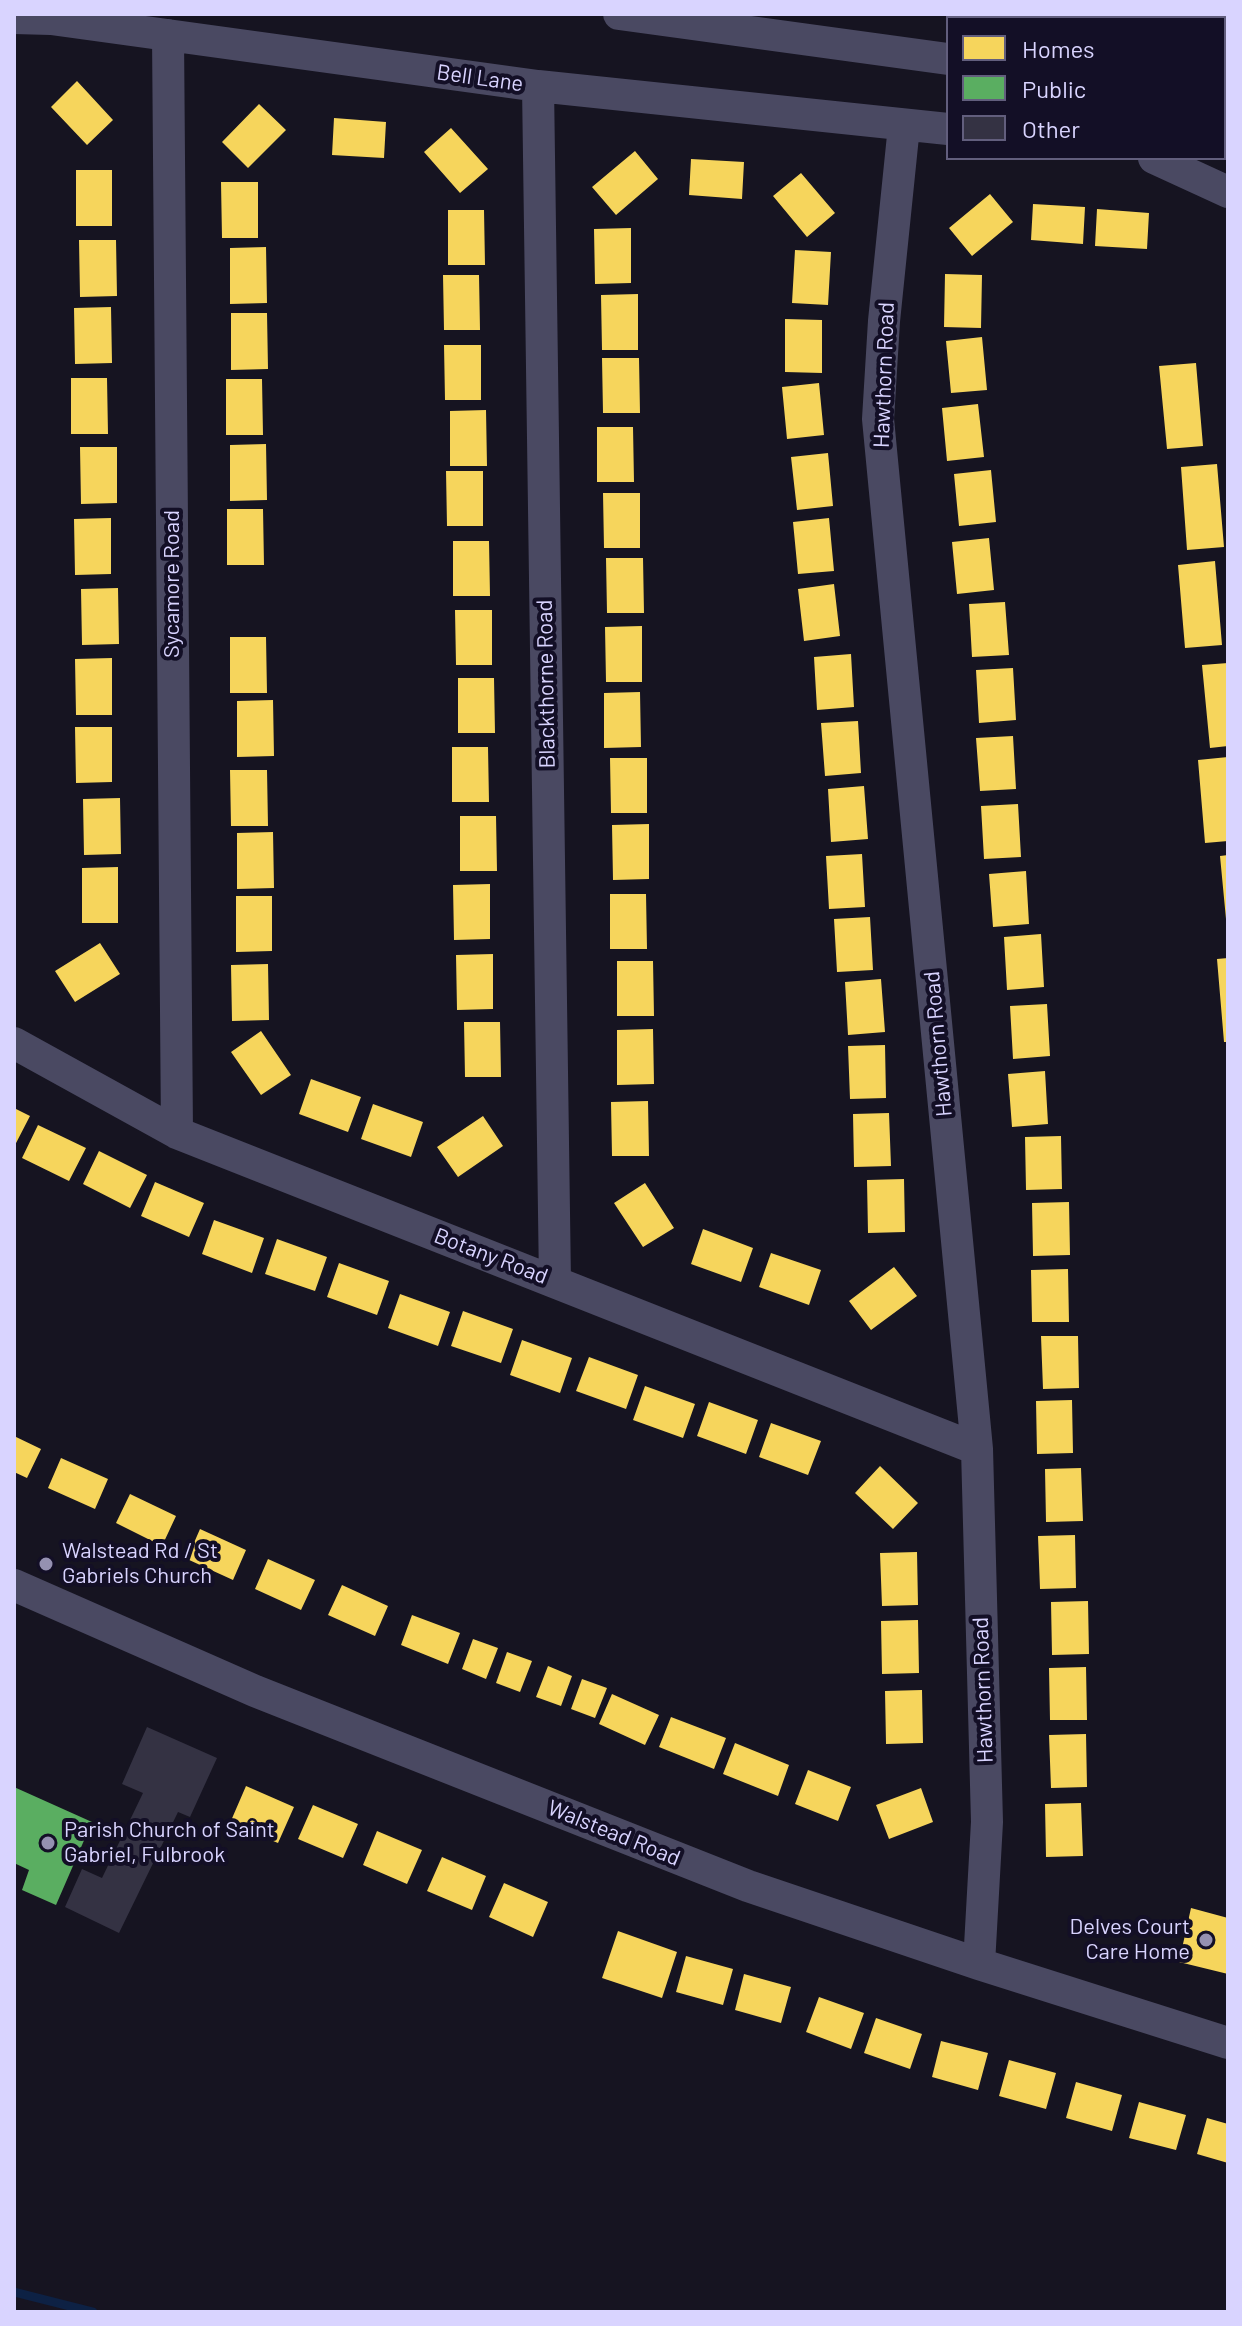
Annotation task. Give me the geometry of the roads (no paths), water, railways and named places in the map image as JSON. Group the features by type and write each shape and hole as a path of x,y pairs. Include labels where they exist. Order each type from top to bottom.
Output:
{"street":[{"path":"619,14 946,59"},
{"name":"Bell Lane","path":"14,18 52,17 538,86 946,129"},
{"name":"Sycamore Road","path":"168,35 177,1133"},
{"name":"Blackthorne Road","path":"538,86 555,1282"},
{"name":"Hawthorn Road","path":"904,126 884,321 878,419 977,1449 987,1822 979,1964"},
{"path":"1158,160 1228,192"},
{"name":"Botany Road","path":"14,1043 177,1133 977,1449"},
{"name":"Walstead Road","path":"14,1585 255,1691 734,1880 979,1964 1228,2043"}],"waterway":[{"path":"14,2292 93,2312"}],"place":[{"name":"Walstead Rd / St Gabriels Church","path":"46,1564"},
{"name":"Parish Church of Saint Gabriel, Fulbrook","path":"48,1843"},
{"name":"Delves Court Care Home","path":"1206,1940"}]}
